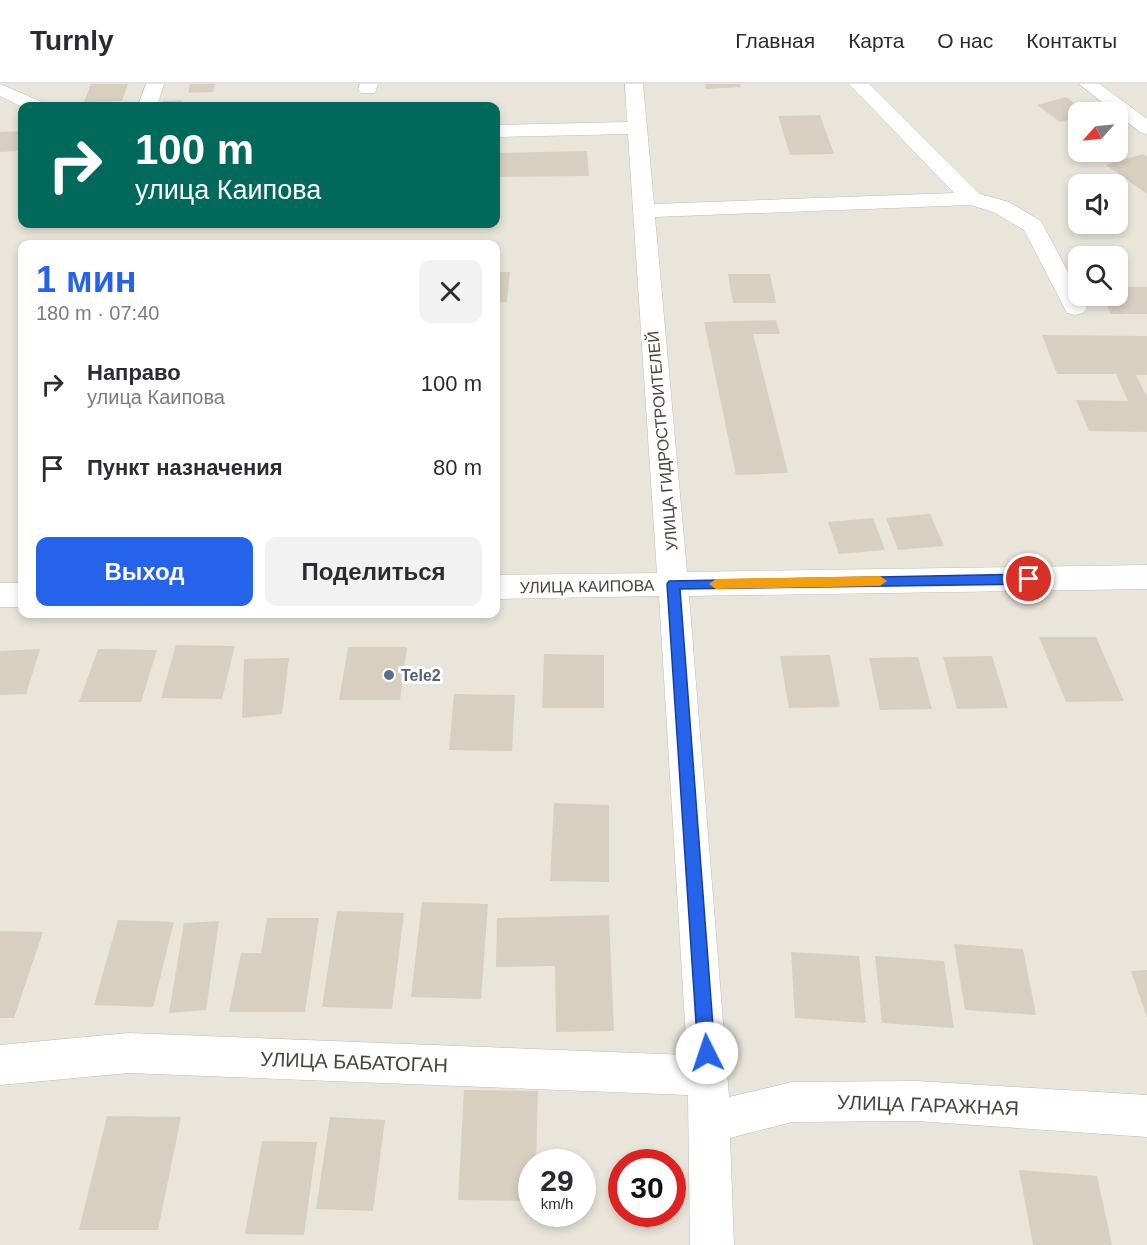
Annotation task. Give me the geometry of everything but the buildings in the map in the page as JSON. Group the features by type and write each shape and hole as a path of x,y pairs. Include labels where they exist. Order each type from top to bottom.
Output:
{"street":[{"path":"149,102 155,84"},
{"name":"УЛИЦА ГИДРОСТРОИТЕЛЕЙ","path":"634,84 708,1076 712,1245"},
{"path":"858,84 972,199"},
{"path":"1088,84 1147,128"},
{"path":"0,88 27,102"},
{"path":"500,132 637,128"},
{"path":"644,211 972,199 1001,207 1033,226 1075,308"},
{"name":"УЛИЦА КАИПОВА","path":"500,587 1147,577"},
{"path":"0,595 18,595"},
{"name":"УЛИЦА БАБАТОГАН","path":"0,1065 129,1053 708,1076"},
{"name":"УЛИЦА ГАРАЖНАЯ","path":"710,1122 792,1102 917,1101 1147,1116"}],"shaded area":[{"path":"0,84 1147,84 1147,1245 0,1245"}],"slow traffic":[{"path":"716,584 880,581"}],"place":[{"name":"Tele2","path":"389,675"}],"route":[{"path":"707,1053 673,584 1029,579"}]}
